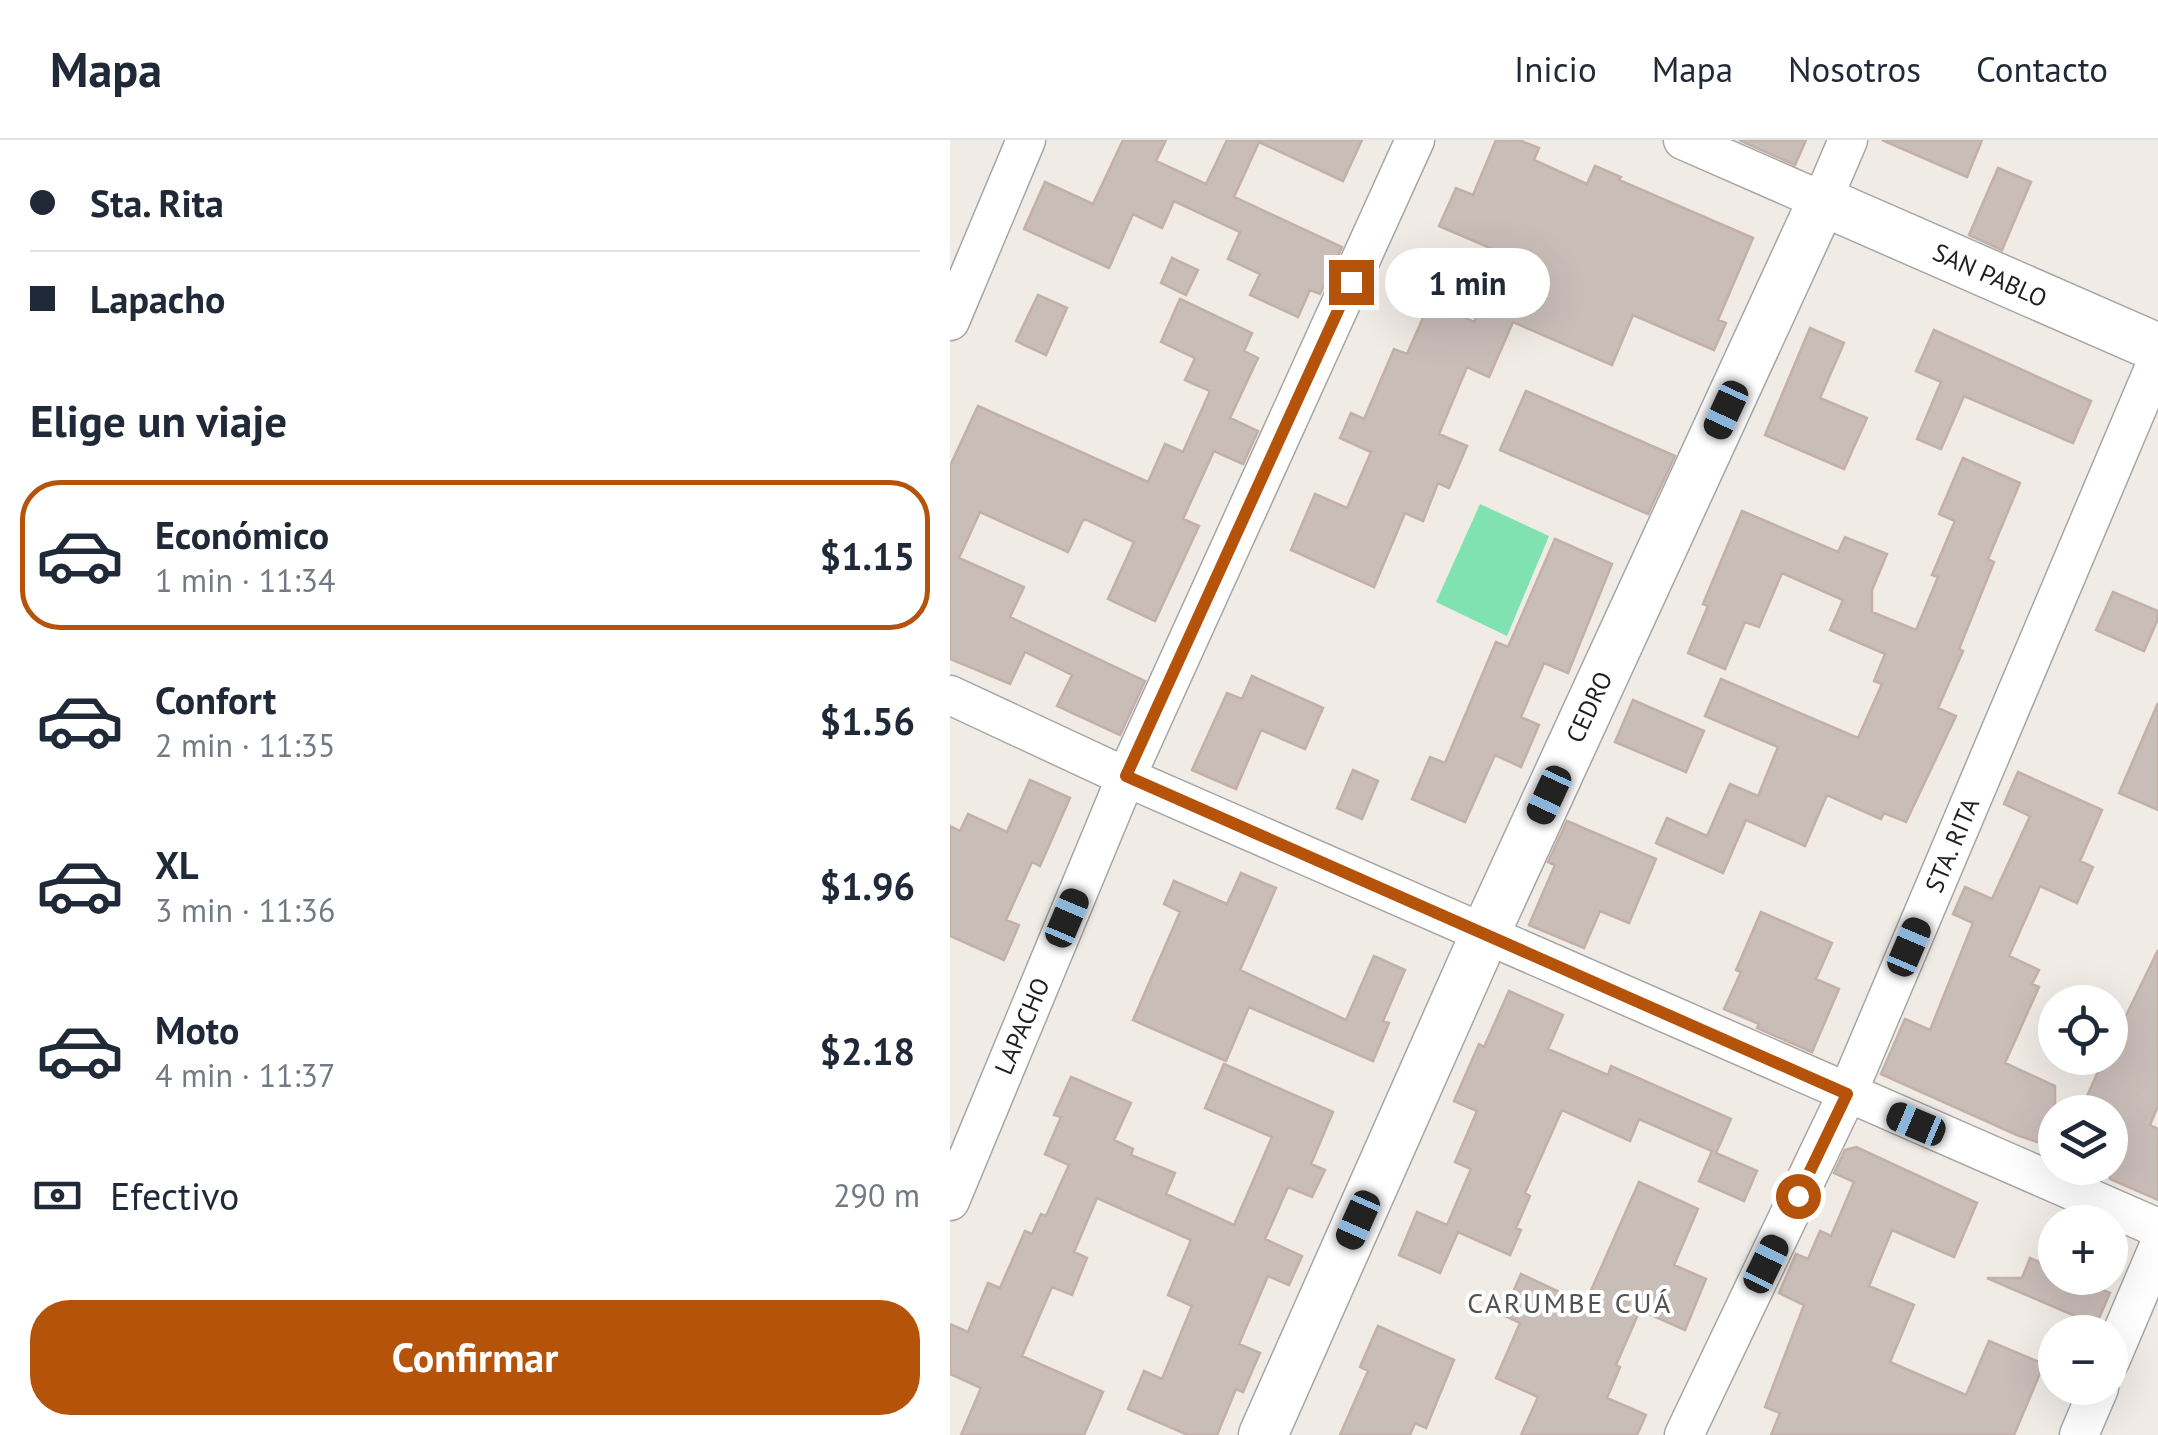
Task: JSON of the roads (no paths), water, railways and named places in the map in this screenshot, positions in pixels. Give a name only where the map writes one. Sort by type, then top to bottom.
[{"type":"street","points":[[950,321],[1026,140]]},
{"type":"street","name":"LAPACHO","points":[[950,1201],[1126,776],[1415,140]]},
{"type":"street","points":[[1683,140],[1822,201],[1848,140]]},
{"type":"street","name":"SAN PABLO","points":[[1822,201],[2158,348]]},
{"type":"street","name":"CEDRO","points":[[1262,1435],[1485,934],[1822,201]]},
{"type":"street","name":"STA. RITA","points":[[1684,1435],[1847,1094],[2158,360]]},
{"type":"street","points":[[950,695],[1126,776],[2158,1228]]},
{"type":"street","points":[[2128,1319],[2158,1248]]},
{"type":"street","points":[[2078,1435],[2091,1405]]},
{"type":"district","name":"CARUMBE CUÁ","points":[[1570,1302]]}]
